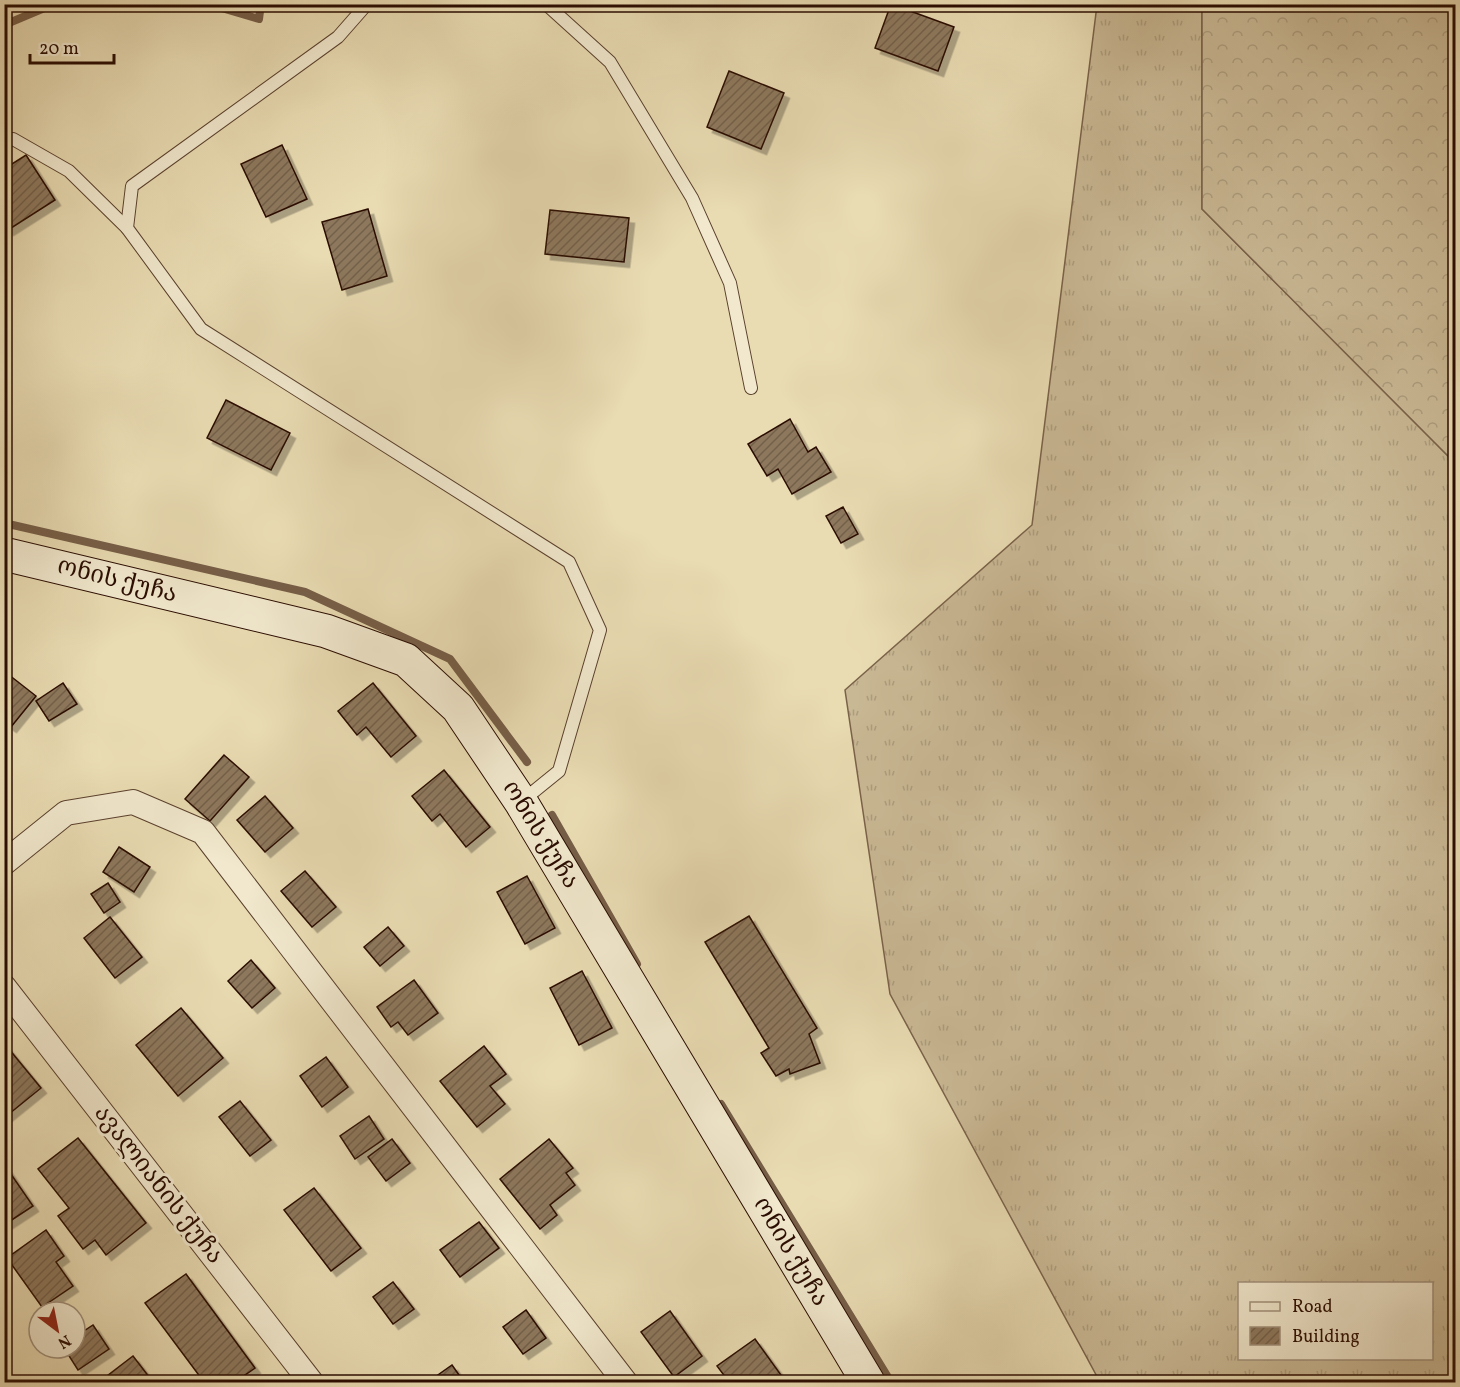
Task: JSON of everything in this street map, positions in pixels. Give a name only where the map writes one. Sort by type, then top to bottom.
[{"type":"main road","name":"ონის ქუჩა","points":[[4,554],[326,631],[406,660],[458,708],[521,802],[868,1383]]},
{"type":"street","points":[[4,863],[66,813],[133,802],[203,832],[626,1383]]},
{"type":"street","name":"ავალიანის ქუჩა","points":[[4,987],[311,1383]]},
{"type":"lane","points":[[127,228],[132,186],[339,37],[367,4]]},
{"type":"lane","points":[[546,4],[610,62],[692,198],[730,284],[751,388]]},
{"type":"lane","points":[[4,142],[13,139],[69,171],[127,228],[201,329],[569,562],[600,630],[559,771],[521,802]]},
{"type":"green space","points":[[1097,5],[1202,5],[1202,209],[1455,463],[1455,1382],[1100,1382],[890,994],[845,690],[1032,525]]},
{"type":"green space","points":[[1202,5],[1455,5],[1455,463],[1202,209]]},
{"type":"building","points":[[891,4],[954,27],[938,71],[875,48]]},
{"type":"building","points":[[729,71],[784,93],[761,149],[707,127]]},
{"type":"building","points":[[282,145],[307,199],[266,217],[241,164]]},
{"type":"building","points":[[26,155],[55,200],[8,230],[4,225],[4,169]]},
{"type":"building","points":[[368,209],[387,276],[342,290],[322,222]]},
{"type":"building","points":[[550,210],[629,218],[624,262],[545,254]]},
{"type":"building","points":[[226,400],[290,433],[271,470],[207,438]]},
{"type":"building","points":[[790,419],[808,452],[816,447],[831,472],[792,494],[778,469],[767,476],[748,444]]},
{"type":"building","points":[[843,507],[858,534],[841,543],[826,516]]},
{"type":"building","points":[[4,671],[36,696],[11,727],[4,722]]},
{"type":"building","points":[[63,683],[77,704],[49,721],[36,701]]},
{"type":"building","points":[[373,683],[416,736],[391,757],[366,727],[357,735],[338,711]]},
{"type":"building","points":[[224,755],[249,777],[210,821],[185,799]]},
{"type":"building","points":[[444,770],[490,827],[466,847],[440,814],[432,821],[412,796]]},
{"type":"building","points":[[265,796],[293,828],[265,852],[237,820]]},
{"type":"building","points":[[119,847],[150,867],[134,892],[103,872]]},
{"type":"building","points":[[305,871],[336,907],[312,927],[281,891]]},
{"type":"building","points":[[527,876],[555,928],[525,944],[497,892]]},
{"type":"building","points":[[108,883],[120,902],[104,913],[91,894]]},
{"type":"building","points":[[749,916],[817,1028],[809,1034],[820,1063],[790,1074],[789,1069],[776,1076],[761,1053],[769,1048],[705,942]]},
{"type":"building","points":[[110,917],[142,957],[115,978],[84,938]]},
{"type":"building","points":[[388,927],[404,946],[380,966],[364,947]]},
{"type":"building","points":[[251,960],[275,988],[252,1008],[228,981]]},
{"type":"building","points":[[582,971],[612,1028],[579,1045],[550,988]]},
{"type":"building","points":[[414,980],[438,1013],[408,1035],[398,1022],[391,1027],[377,1007]]},
{"type":"building","points":[[181,1008],[223,1058],[178,1096],[136,1045]]},
{"type":"building","points":[[4,1043],[41,1088],[4,1118]]},
{"type":"building","points":[[484,1046],[506,1074],[490,1086],[505,1104],[477,1127],[440,1081]]},
{"type":"building","points":[[326,1057],[348,1087],[322,1107],[300,1076]]},
{"type":"building","points":[[240,1101],[271,1140],[250,1156],[219,1117]]},
{"type":"building","points":[[369,1116],[384,1139],[355,1159],[340,1136]]},
{"type":"building","points":[[78,1138],[146,1223],[106,1255],[95,1240],[83,1249],[58,1216],[69,1208],[38,1169]]},
{"type":"building","points":[[392,1139],[410,1163],[386,1181],[368,1157]]},
{"type":"building","points":[[549,1139],[573,1168],[566,1173],[575,1185],[550,1205],[557,1215],[540,1229],[500,1179]]},
{"type":"building","points":[[4,1164],[33,1206],[4,1225]]},
{"type":"building","points":[[314,1188],[361,1248],[331,1271],[284,1210]]},
{"type":"building","points":[[479,1222],[499,1248],[460,1277],[440,1250]]},
{"type":"building","points":[[46,1230],[64,1256],[56,1262],[73,1286],[52,1300],[37,1300],[7,1258]]},
{"type":"building","points":[[186,1274],[255,1368],[235,1382],[204,1382],[145,1303]]},
{"type":"building","points":[[393,1282],[414,1309],[393,1324],[373,1297]]},
{"type":"building","points":[[526,1310],[546,1338],[523,1354],[503,1327]]},
{"type":"building","points":[[670,1311],[702,1356],[674,1377],[641,1332]]},
{"type":"building","points":[[93,1325],[109,1349],[78,1370],[72,1360],[87,1360],[87,1329]]},
{"type":"building","points":[[755,1339],[786,1382],[729,1382],[717,1366]]},
{"type":"building","points":[[133,1356],[153,1382],[107,1382],[103,1379]]},
{"type":"building","points":[[452,1365],[464,1382],[428,1382]]},
{"type":"waterway","points":[[4,25],[54,4]]},
{"type":"waterway","points":[[208,4],[259,19],[261,4]]},
{"type":"waterway","points":[[4,523],[305,592],[450,659],[527,762]]},
{"type":"waterway","points":[[552,815],[637,964]]},
{"type":"waterway","points":[[721,1104],[891,1382]]}]
